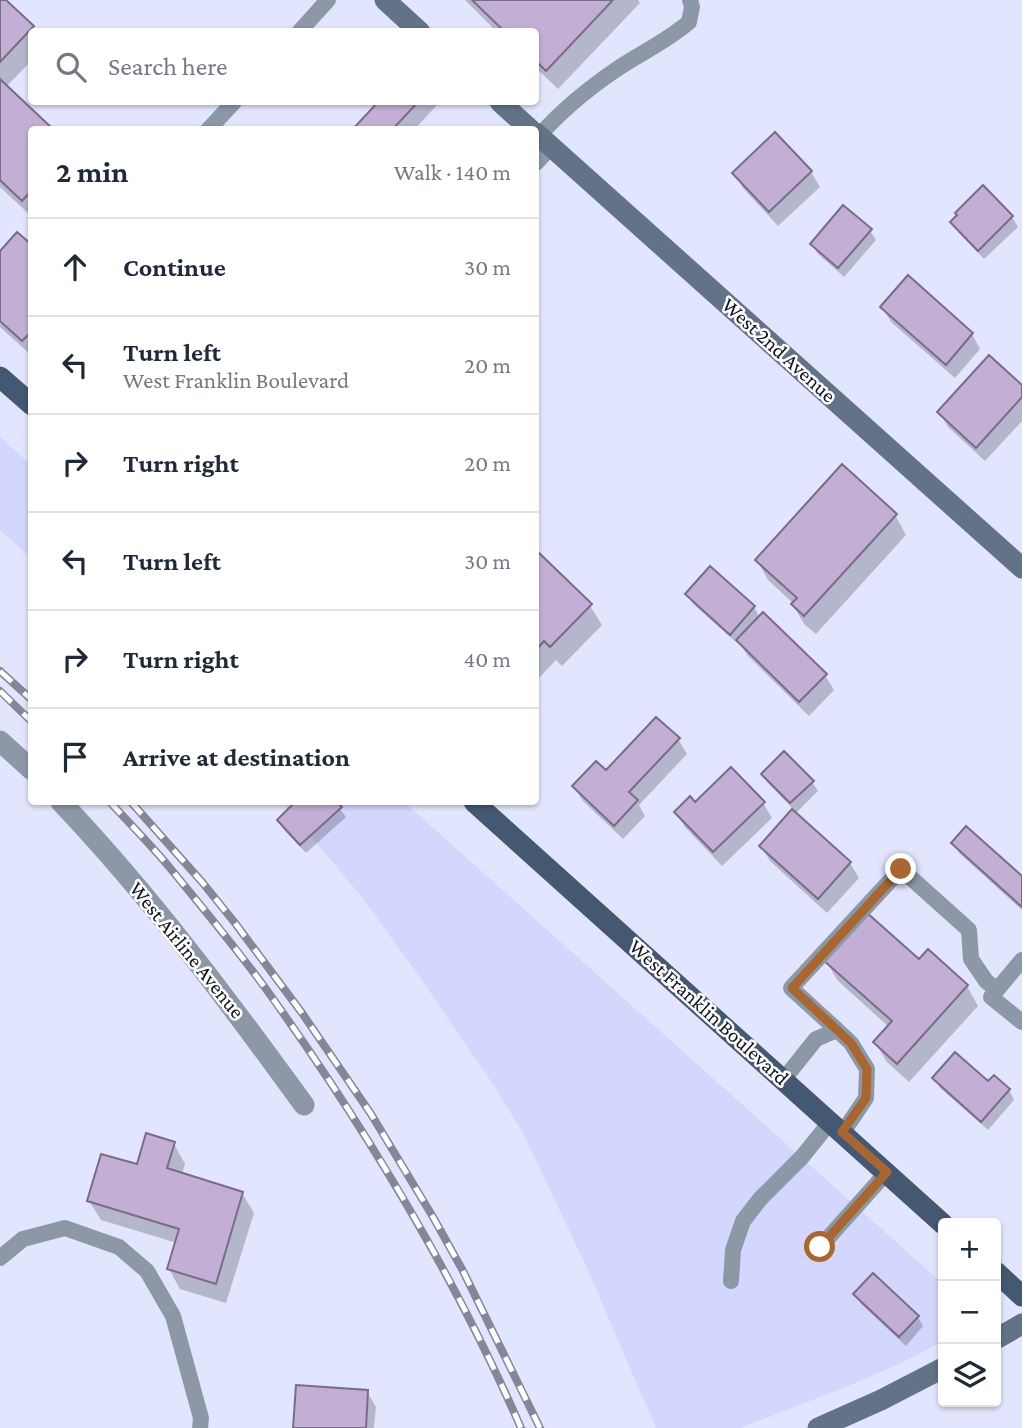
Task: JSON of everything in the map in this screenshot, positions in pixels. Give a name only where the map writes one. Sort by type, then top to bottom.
[{"type":"main road","points":[[0,377],[28,402]]},
{"type":"main road","name":"West Franklin Boulevard","points":[[477,805],[938,1219]]},
{"type":"main road","points":[[1001,1277],[1022,1296]]},
{"type":"street","points":[[385,0],[416,28]]},
{"type":"street","name":"West 2nd Avenue","points":[[503,105],[528,126]]},
{"type":"street","name":"West 2nd Avenue","points":[[539,136],[1022,568]]},
{"type":"street","points":[[0,741],[28,766]]},
{"type":"street","name":"West Airline Avenue","points":[[64,805],[164,918],[304,1105]]},
{"type":"street","points":[[1001,1336],[1022,1324]]},
{"type":"street","points":[[818,1428],[881,1400],[938,1370]]},
{"type":"lane","points":[[303,28],[328,0]]},
{"type":"lane","points":[[539,136],[557,116],[616,70],[671,37],[689,22],[692,7],[690,0]]},
{"type":"lane","points":[[212,126],[231,105]]},
{"type":"lane","points":[[731,1281],[733,1250],[743,1221],[760,1199],[802,1157],[866,1098],[867,1069],[851,1043],[792,988],[901,869],[969,930],[971,959],[986,982],[997,990]]},
{"type":"lane","points":[[1022,960],[990,997],[1022,1022]]},
{"type":"lane","points":[[784,1079],[816,1040],[838,1030]]},
{"type":"lane","points":[[820,1247],[887,1172]]},
{"type":"lane","points":[[0,1258],[23,1239],[65,1228],[119,1247],[147,1272],[173,1316],[201,1418],[200,1428]]},
{"type":"shaded area","points":[[0,437],[28,462],[28,555],[0,530]]},
{"type":"shaded area","points":[[285,805],[407,805],[938,1280],[938,1344],[848,1386],[740,1428],[656,1428],[587,1268],[525,1137],[497,1090],[361,896]]},
{"type":"building","points":[[0,0],[6,0],[34,26],[28,28],[28,32],[0,62]]},
{"type":"building","points":[[472,0],[613,0],[546,71],[539,64],[539,28],[501,28]]},
{"type":"building","points":[[0,79],[50,126],[28,126],[28,194],[22,201],[0,180]]},
{"type":"building","points":[[375,105],[415,105],[396,126],[356,126]]},
{"type":"building","points":[[775,132],[812,171],[769,212],[732,173]]},
{"type":"building","points":[[983,185],[1013,216],[978,251],[950,222],[957,215],[955,213]]},
{"type":"building","points":[[843,205],[872,229],[838,268],[810,244]]},
{"type":"building","points":[[17,232],[28,242],[28,335],[22,341],[0,321],[0,251]]},
{"type":"building","points":[[908,275],[973,333],[946,365],[880,307]]},
{"type":"building","points":[[989,355],[1022,385],[1022,397],[976,448],[937,412]]},
{"type":"building","points":[[842,464],[897,514],[804,616],[791,604],[797,598],[755,560]]},
{"type":"building","points":[[539,553],[592,604],[550,647],[544,641],[539,647]]},
{"type":"building","points":[[710,566],[755,606],[730,635],[685,594]]},
{"type":"building","points":[[763,612],[827,674],[799,702],[736,640]]},
{"type":"building","points":[[656,717],[680,738],[629,792],[638,800],[614,826],[572,786],[596,761],[606,770]]},
{"type":"building","points":[[784,751],[814,781],[790,803],[761,774]]},
{"type":"building","points":[[731,767],[765,802],[713,852],[674,812],[690,796],[695,802]]},
{"type":"building","points":[[292,805],[342,807],[300,845],[277,820]]},
{"type":"building","points":[[792,809],[851,862],[818,899],[759,846]]},
{"type":"building","points":[[966,826],[1022,876],[1022,907],[951,843]]},
{"type":"building","points":[[866,912],[919,959],[928,949],[968,985],[897,1064],[873,1042],[892,1021],[823,960]]},
{"type":"building","points":[[955,1052],[988,1081],[994,1075],[1010,1089],[981,1122],[932,1078]]},
{"type":"building","points":[[146,1133],[175,1142],[167,1168],[243,1192],[216,1284],[167,1269],[179,1229],[87,1201],[101,1154],[137,1164]]},
{"type":"building","points":[[873,1273],[919,1316],[899,1337],[853,1294]]},
{"type":"building","points":[[296,1385],[368,1390],[366,1428],[293,1428]]},
{"type":"railway","points":[[0,671],[28,696]]},
{"type":"railway","points":[[0,691],[28,718]]},
{"type":"railway","points":[[113,805],[163,859],[231,943],[338,1094],[437,1257],[495,1370],[521,1428]]},
{"type":"railway","points":[[134,805],[235,923],[302,1013],[371,1114],[463,1271],[540,1428]]},
{"type":"route","points":[[820,1247],[887,1172],[842,1132],[866,1098],[867,1069],[851,1043],[792,988],[901,869]]}]
